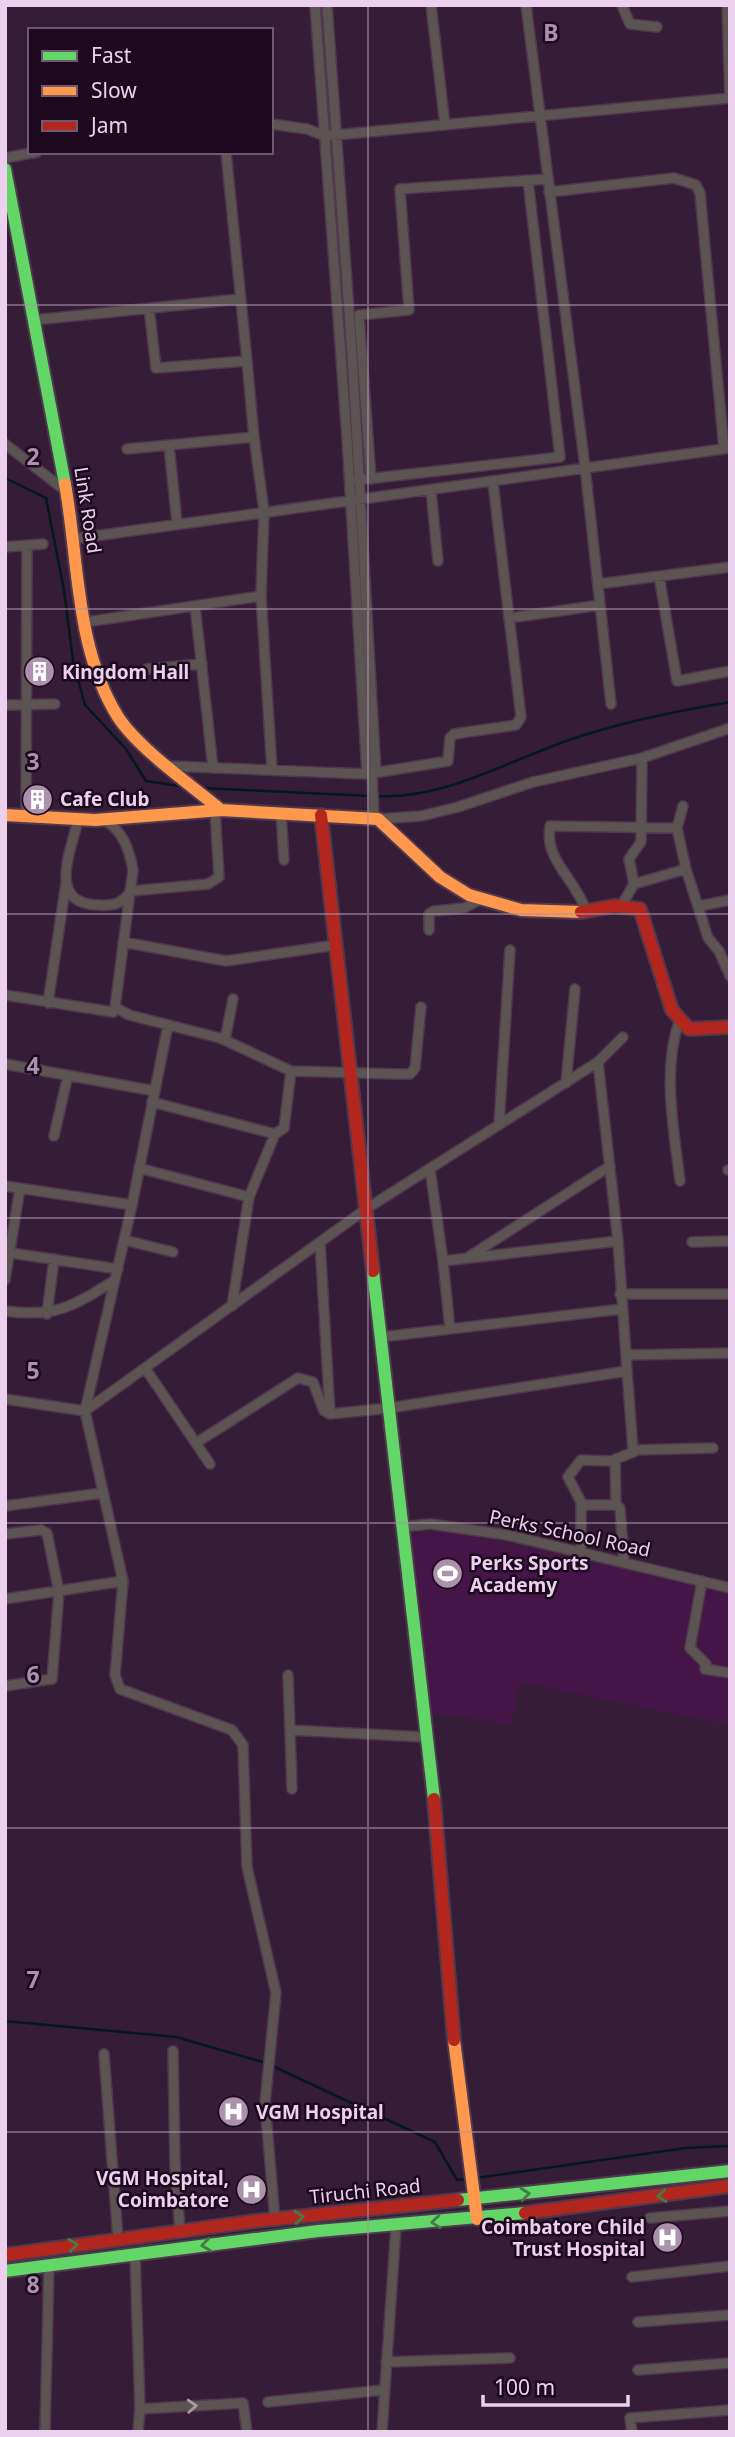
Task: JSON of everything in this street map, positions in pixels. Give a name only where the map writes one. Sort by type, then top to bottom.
[{"type":"main road","name":"Link Road","points":[[5,169],[10,221],[34,320],[66,491],[91,661],[119,718],[172,771],[215,807]]},
{"type":"main road","points":[[5,815],[103,820],[215,807],[376,818],[443,879],[481,899],[526,912],[586,911],[622,903],[640,909],[672,1010],[679,1022],[689,1030],[730,1027]]},
{"type":"main road","points":[[321,815],[424,1737],[436,1818],[455,2055],[477,2219]]},
{"type":"main road","name":"Tiruchi Road","points":[[5,2255],[275,2220],[730,2171]]},
{"type":"main road","points":[[5,2271],[318,2231],[477,2219],[730,2186]]},
{"type":"street","points":[[316,5],[352,353],[358,480],[355,500]]},
{"type":"street","points":[[327,5],[330,136],[376,818],[421,816],[533,782],[642,758],[730,728]]},
{"type":"street","points":[[431,5],[445,125]]},
{"type":"street","points":[[526,5],[585,467],[611,704]]},
{"type":"street","points":[[622,5],[629,24],[657,27]]},
{"type":"street","points":[[273,124],[307,129],[330,136],[730,98],[727,5]]},
{"type":"street","points":[[5,158],[28,154]]},
{"type":"street","points":[[226,154],[254,437],[264,511],[261,596],[272,771]]},
{"type":"street","points":[[73,539],[727,449],[700,193],[696,185],[674,178],[549,192]]},
{"type":"street","points":[[371,479],[359,315],[409,310],[400,189],[547,179]]},
{"type":"street","points":[[358,480],[560,457],[528,180]]},
{"type":"street","points":[[34,320],[240,299]]},
{"type":"street","points":[[149,308],[156,368],[247,361]]},
{"type":"street","points":[[127,449],[254,437]]},
{"type":"street","points":[[5,444],[66,491]]},
{"type":"street","points":[[169,446],[177,523]]},
{"type":"street","points":[[172,771],[213,768],[372,774],[448,761],[450,738],[454,734],[513,726],[521,718],[493,483]]},
{"type":"street","points":[[431,491],[438,561]]},
{"type":"street","points":[[5,547],[43,544]]},
{"type":"street","points":[[26,817],[27,546]]},
{"type":"street","points":[[598,584],[730,567]]},
{"type":"street","points":[[659,576],[677,681],[730,671]]},
{"type":"street","points":[[86,622],[261,596]]},
{"type":"street","points":[[195,606],[213,768]]},
{"type":"street","points":[[516,617],[600,606]]},
{"type":"street","points":[[147,669],[202,664]]},
{"type":"street","points":[[5,705],[55,704]]},
{"type":"street","points":[[634,884],[629,859],[641,842],[642,758]]},
{"type":"street","points":[[683,806],[677,828],[686,869],[708,938],[719,951],[730,976]]},
{"type":"street","points":[[66,883],[72,895],[81,903],[96,905],[123,902],[131,891],[208,884],[219,877],[215,807]]},
{"type":"street","points":[[281,813],[284,860]]},
{"type":"street","points":[[48,1003],[66,883],[65,867],[79,820]]},
{"type":"street","points":[[5,995],[113,1012],[116,1007],[133,870],[130,851],[121,834],[103,820]]},
{"type":"street","points":[[586,911],[579,891],[552,858],[550,826],[677,828]]},
{"type":"street","points":[[622,903],[634,884],[686,869]]},
{"type":"street","points":[[429,930],[429,914],[434,911],[464,908],[481,899]]},
{"type":"street","points":[[699,906],[730,900]]},
{"type":"street","points":[[123,942],[226,961],[336,945]]},
{"type":"street","points":[[499,1125],[510,950]]},
{"type":"street","points":[[566,1083],[575,989]]},
{"type":"street","points":[[225,1040],[233,999]]},
{"type":"street","points":[[116,1007],[129,1015],[225,1040],[291,1071],[351,1073],[410,1073],[416,1061],[421,1007]]},
{"type":"street","points":[[679,1022],[672,1042],[673,1128],[680,1181]]},
{"type":"street","points":[[168,1025],[132,1205],[85,1411],[123,1581],[115,1675],[120,1689],[232,1730],[243,1745],[247,1867],[275,1993],[265,2103],[275,2220]]},
{"type":"street","points":[[5,1399],[85,1411],[366,1209],[598,1062],[623,1037]]},
{"type":"street","points":[[598,1062],[618,1241],[633,1450],[636,1451]]},
{"type":"street","points":[[5,1064],[155,1091]]},
{"type":"street","points":[[232,1306],[249,1197],[275,1134],[284,1128],[291,1071]]},
{"type":"street","points":[[54,1136],[68,1075]]},
{"type":"street","points":[[152,1102],[275,1134]]},
{"type":"street","points":[[467,1258],[610,1166]]},
{"type":"street","points":[[139,1168],[249,1197]]},
{"type":"street","points":[[430,1169],[450,1329]]},
{"type":"street","points":[[5,1186],[132,1205]]},
{"type":"street","points":[[5,1280],[20,1188]]},
{"type":"street","points":[[124,1240],[173,1252]]},
{"type":"street","points":[[443,1261],[618,1241]]},
{"type":"street","points":[[692,1242],[730,1241]]},
{"type":"street","points":[[320,1242],[330,1414]]},
{"type":"street","points":[[11,1252],[118,1269]]},
{"type":"street","points":[[47,1314],[54,1259]]},
{"type":"street","points":[[5,1311],[47,1314],[81,1302],[115,1280]]},
{"type":"street","points":[[620,1294],[730,1294]]},
{"type":"street","points":[[381,1337],[622,1309]]},
{"type":"street","points":[[626,1355],[730,1353]]},
{"type":"street","points":[[145,1368],[210,1464]]},
{"type":"street","points":[[196,1443],[298,1378],[313,1382],[324,1411],[330,1414],[388,1408],[627,1371]]},
{"type":"street","points":[[581,1554],[581,1505],[568,1477],[582,1460],[615,1460],[636,1451],[713,1448]]},
{"type":"street","points":[[615,1460],[616,1505],[620,1508],[624,1562]]},
{"type":"street","points":[[5,1506],[103,1493]]},
{"type":"street","points":[[581,1505],[616,1505]]},
{"type":"street","name":"Perks School Road","points":[[402,1527],[430,1524],[507,1535],[730,1588]]},
{"type":"street","points":[[5,1534],[41,1530],[47,1533],[59,1592],[52,1679],[5,1686]]},
{"type":"street","points":[[5,1599],[123,1581]]},
{"type":"street","points":[[702,1581],[690,1648],[706,1664],[705,1669],[730,1673]]},
{"type":"street","points":[[288,1675],[292,1789]]},
{"type":"street","points":[[290,1730],[424,1737]]},
{"type":"street","points":[[173,2051],[175,2164],[180,2232]]},
{"type":"street","points":[[104,2054],[118,2239]]},
{"type":"street","points":[[650,2218],[730,2211]]},
{"type":"street","points":[[382,2432],[396,2226]]},
{"type":"street","points":[[135,2254],[140,2409],[138,2432]]},
{"type":"street","points":[[45,2432],[49,2266]]},
{"type":"street","points":[[632,2277],[730,2266]]},
{"type":"street","points":[[638,2322],[730,2315]]},
{"type":"street","points":[[386,2362],[510,2358]]},
{"type":"street","points":[[638,2370],[730,2363]]},
{"type":"street","points":[[268,2402],[383,2390]]},
{"type":"street","points":[[140,2409],[243,2403],[247,2432]]},
{"type":"street","points":[[632,2432],[630,2418],[730,2410]]},
{"type":"shaded area","points":[[438,1529],[623,1567],[730,1594],[730,1725],[520,1682],[511,1725],[429,1712],[411,1535]]},
{"type":"shaded area","name":"Coimbatore Child Trust Hospital","points":[[682,2225],[684,2249],[653,2250],[652,2228]]},
{"type":"waterway","points":[[5,478],[46,498],[64,590],[73,661],[85,705],[126,749],[146,781],[185,787]]},
{"type":"waterway","points":[[377,796],[402,796],[451,786],[608,728],[730,702]]},
{"type":"waterway","points":[[202,788],[370,796]]},
{"type":"waterway","points":[[5,2021],[176,2037],[266,2063],[435,2142],[457,2180],[466,2179]]},
{"type":"waterway","points":[[476,2178],[686,2148],[730,2146]]},
{"type":"traffic: fast","points":[[5,169],[65,484]]},
{"type":"traffic: fast","points":[[373,1271],[434,1799]]},
{"type":"traffic: fast","points":[[458,2200],[730,2171]]},
{"type":"traffic: fast","points":[[5,2271],[318,2231],[525,2213]]},
{"type":"traffic: slow","points":[[65,484],[86,633],[104,690],[118,717],[139,742],[221,810]]},
{"type":"traffic: slow","points":[[5,815],[95,820],[221,810],[378,819],[440,877],[469,895],[521,910],[581,912]]},
{"type":"traffic: slow","points":[[454,2040],[477,2219]]},
{"type":"traffic: jam","points":[[321,815],[373,1271]]},
{"type":"traffic: jam","points":[[581,912],[614,906],[640,909],[672,1010],[689,1029],[730,1027]]},
{"type":"traffic: jam","points":[[434,1799],[454,2040]]},
{"type":"traffic: jam","points":[[525,2213],[730,2186]]},
{"type":"traffic: jam","points":[[5,2255],[256,2221],[458,2200]]},
{"type":"place","name":"Kingdom Hall","points":[[39,672]]},
{"type":"place","name":"Cafe Club","points":[[37,799]]},
{"type":"place","name":"Perks Sports Academy","points":[[447,1574]]},
{"type":"place","name":"VGM Hospital","points":[[233,2112]]},
{"type":"place","name":"VGM Hospital, Coimbatore","points":[[252,2189]]},
{"type":"place","name":"Coimbatore Child Trust Hospital","points":[[668,2238]]}]
